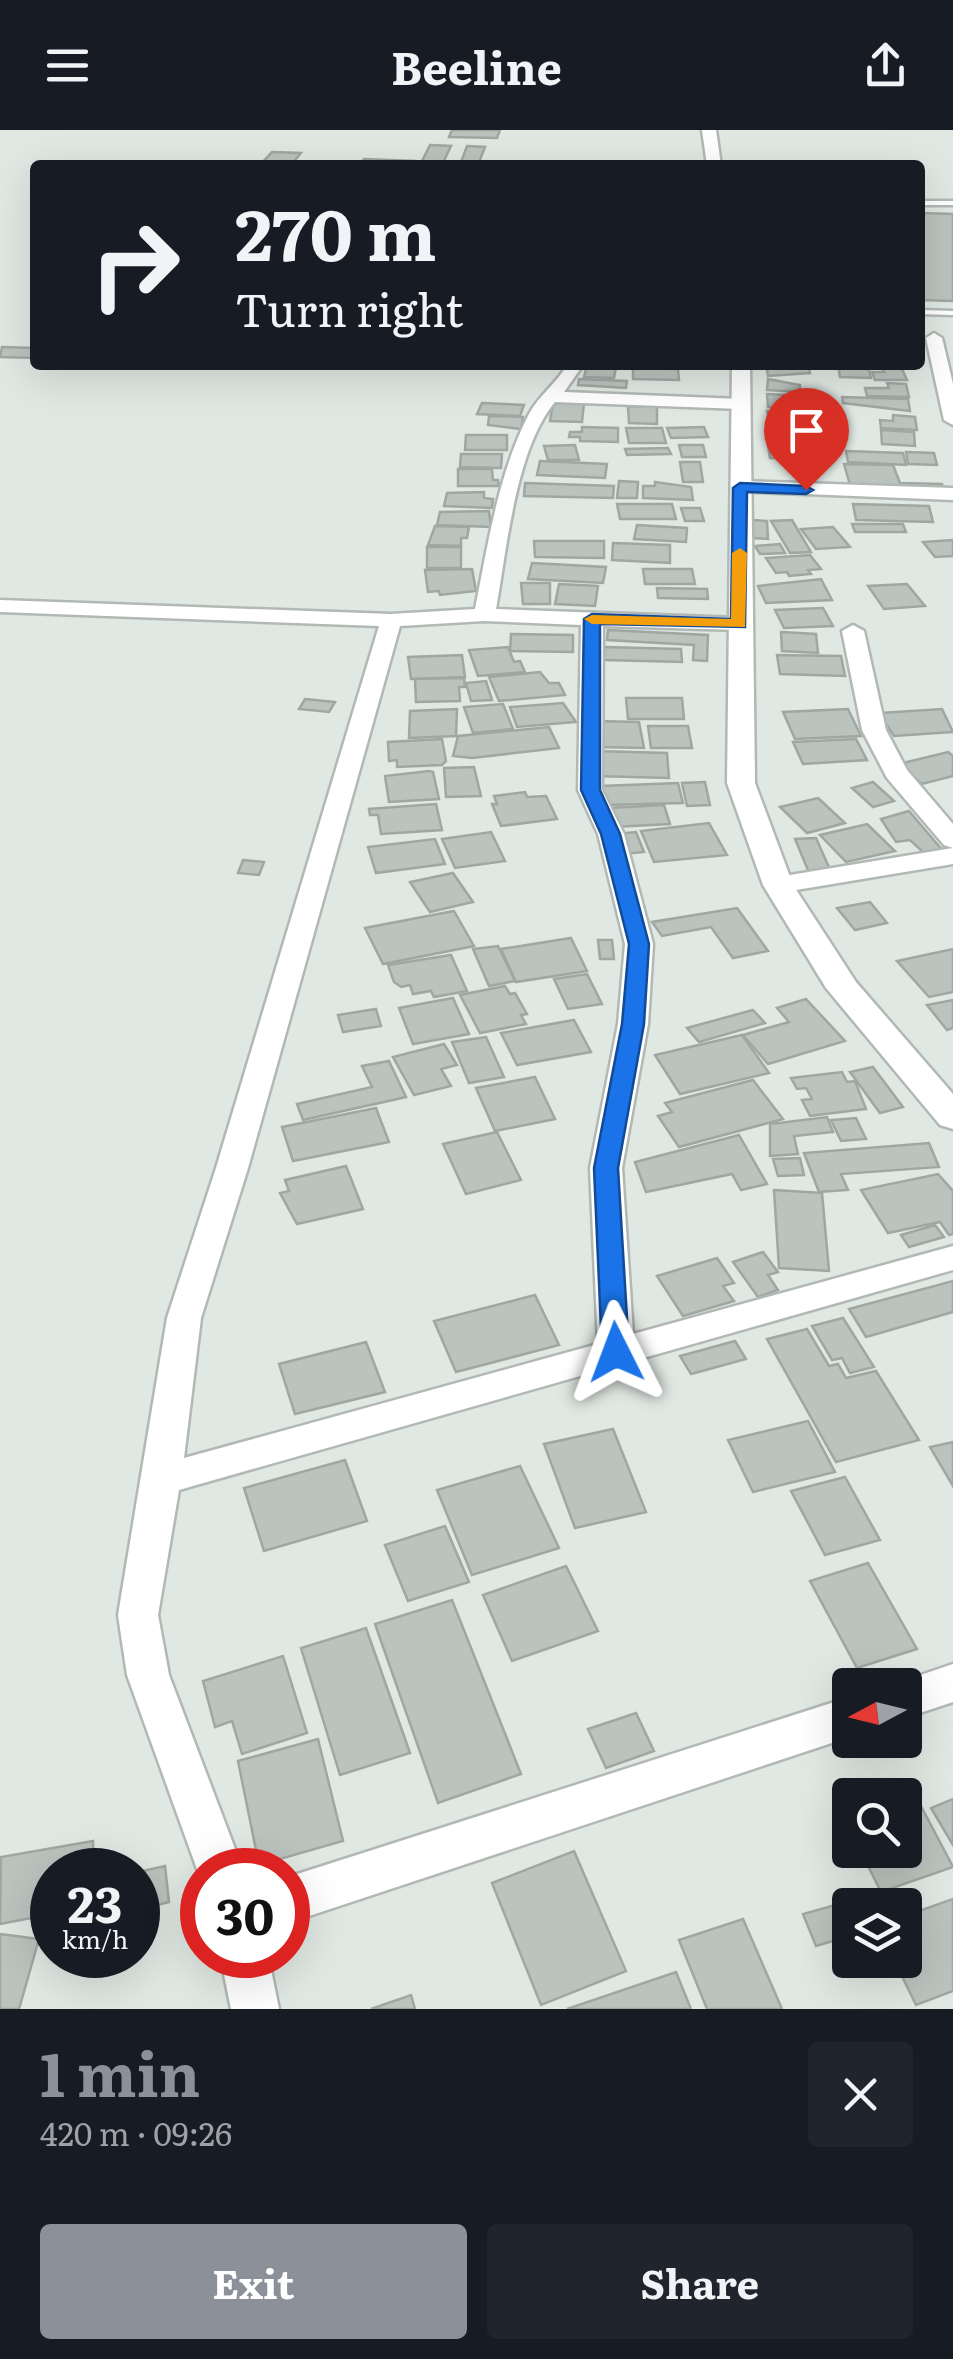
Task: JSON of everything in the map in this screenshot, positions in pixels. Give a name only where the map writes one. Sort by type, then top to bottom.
[{"type":"street","points":[[708,130],[713,160]]},
{"type":"street","points":[[952,412],[927,338],[953,338]]},
{"type":"street","points":[[484,616],[513,470],[540,408],[572,370]]},
{"type":"street","points":[[741,370],[742,783],[778,885],[843,988],[953,1117]]},
{"type":"street","points":[[553,397],[740,404]]},
{"type":"street","points":[[740,488],[953,494]]},
{"type":"street","points":[[0,606],[391,620],[484,616],[739,624]]},
{"type":"street","points":[[592,619],[590,790],[610,834],[639,944],[633,1024],[606,1168],[616,1352]]},
{"type":"street","points":[[212,1848],[148,1674],[138,1614],[146,1549],[162,1479],[184,1318],[232,1168],[391,620]]},
{"type":"street","points":[[853,631],[874,730],[896,773],[953,840]]},
{"type":"street","points":[[778,885],[953,856]]},
{"type":"street","points":[[162,1479],[953,1258]]},
{"type":"street","points":[[922,1693],[953,1683]]},
{"type":"street","points":[[310,1893],[832,1722]]},
{"type":"street","points":[[249,1978],[255,2009]]},
{"type":"lane","points":[[925,203],[953,204]]},
{"type":"lane","points":[[925,312],[953,313]]},
{"type":"building","points":[[452,130],[500,130],[497,138],[449,137]]},
{"type":"building","points":[[430,145],[451,146],[444,160],[422,160]]},
{"type":"building","points":[[467,146],[485,147],[480,160],[462,160]]},
{"type":"building","points":[[272,152],[301,153],[295,160],[265,160]]},
{"type":"building","points":[[925,213],[953,214],[953,301],[925,300]]},
{"type":"building","points":[[2,347],[30,348],[30,358],[0,357]]},
{"type":"building","points":[[586,370],[615,370],[614,378],[584,377]]},
{"type":"building","points":[[633,370],[678,370],[679,380],[633,379]]},
{"type":"building","points":[[767,370],[810,373],[768,376]]},
{"type":"building","points":[[839,370],[869,370],[871,378],[840,377]]},
{"type":"building","points":[[902,370],[907,380],[875,380],[872,372]]},
{"type":"building","points":[[579,379],[627,381],[626,388],[578,385]]},
{"type":"building","points":[[768,379],[800,385],[800,392],[767,390]]},
{"type":"building","points":[[887,383],[906,384],[909,397],[867,396],[865,388],[889,388]]},
{"type":"building","points":[[767,394],[788,395],[788,399],[799,400],[799,408],[768,407]]},
{"type":"building","points":[[842,397],[908,399],[910,411],[843,403]]},
{"type":"building","points":[[553,402],[584,403],[582,422],[550,421]]},
{"type":"building","points":[[482,403],[524,405],[520,416],[477,414]]},
{"type":"building","points":[[628,406],[657,407],[657,424],[629,423]]},
{"type":"building","points":[[767,411],[809,411],[811,418],[800,418],[802,424],[770,423]]},
{"type":"building","points":[[893,415],[915,417],[917,430],[881,428],[880,420],[893,421]]},
{"type":"building","points":[[489,416],[523,417],[521,429],[488,425]]},
{"type":"building","points":[[582,427],[618,428],[618,442],[569,437],[570,432],[582,432]]},
{"type":"building","points":[[704,427],[708,437],[671,438],[667,428]]},
{"type":"building","points":[[626,428],[662,428],[666,443],[629,443]]},
{"type":"building","points":[[768,428],[811,429],[813,442],[770,440]]},
{"type":"building","points":[[881,430],[914,432],[915,446],[882,444]]},
{"type":"building","points":[[466,435],[507,435],[507,450],[465,450]]},
{"type":"building","points":[[575,445],[579,460],[548,460],[544,446]]},
{"type":"building","points":[[679,445],[703,445],[706,457],[682,457]]},
{"type":"building","points":[[768,445],[802,446],[804,459],[770,458]]},
{"type":"building","points":[[668,448],[671,454],[627,455],[625,449]]},
{"type":"building","points":[[846,451],[903,453],[906,465],[848,462]]},
{"type":"building","points":[[906,452],[934,453],[937,465],[908,464]]},
{"type":"building","points":[[461,454],[502,454],[501,468],[460,467]]},
{"type":"building","points":[[540,461],[607,464],[605,478],[537,475]]},
{"type":"building","points":[[680,462],[700,462],[703,482],[683,482]]},
{"type":"building","points":[[844,464],[893,465],[900,483],[942,484],[944,489],[851,488]]},
{"type":"building","points":[[458,469],[492,469],[493,480],[498,480],[499,486],[458,486]]},
{"type":"building","points":[[619,481],[638,482],[637,498],[617,498]]},
{"type":"building","points":[[655,482],[691,487],[693,500],[643,498],[643,486],[655,486]]},
{"type":"building","points":[[525,483],[614,486],[613,498],[524,496]]},
{"type":"building","points":[[484,492],[484,498],[493,499],[492,508],[444,506],[447,493]]},
{"type":"building","points":[[617,504],[672,504],[676,519],[620,519]]},
{"type":"building","points":[[853,504],[929,506],[933,522],[856,520]]},
{"type":"building","points":[[681,508],[700,508],[704,521],[685,521]]},
{"type":"building","points":[[489,511],[491,527],[437,525],[440,512]]},
{"type":"building","points":[[753,520],[767,521],[768,539],[753,538]]},
{"type":"building","points":[[792,520],[811,552],[790,553],[771,521]]},
{"type":"building","points":[[852,524],[903,524],[906,532],[855,532]]},
{"type":"building","points":[[637,525],[687,528],[686,542],[634,539]]},
{"type":"building","points":[[435,526],[469,527],[467,538],[461,538],[461,546],[428,545]]},
{"type":"building","points":[[833,527],[850,547],[816,549],[801,529]]},
{"type":"building","points":[[953,540],[953,556],[935,557],[923,542]]},
{"type":"building","points":[[534,541],[604,541],[604,558],[535,557]]},
{"type":"building","points":[[613,543],[670,545],[670,563],[612,560]]},
{"type":"building","points":[[780,544],[785,553],[760,554],[755,546]]},
{"type":"building","points":[[427,547],[461,547],[461,568],[427,568]]},
{"type":"building","points":[[810,555],[821,569],[789,576],[787,572],[776,573],[766,558]]},
{"type":"building","points":[[532,563],[606,567],[603,583],[528,579]]},
{"type":"building","points":[[472,569],[476,591],[440,595],[439,591],[428,592],[425,570]]},
{"type":"building","points":[[643,569],[692,569],[695,584],[645,584]]},
{"type":"building","points":[[821,579],[832,600],[766,603],[758,586]]},
{"type":"building","points":[[521,583],[550,583],[550,604],[523,604]]},
{"type":"building","points":[[559,584],[598,586],[595,606],[555,604]]},
{"type":"building","points":[[907,584],[925,606],[884,609],[868,586]]},
{"type":"building","points":[[657,588],[707,589],[708,599],[658,598]]},
{"type":"building","points":[[823,608],[833,626],[784,628],[775,610]]},
{"type":"building","points":[[608,630],[708,635],[707,661],[693,660],[694,645],[607,640]]},
{"type":"building","points":[[781,632],[816,634],[818,653],[782,651]]},
{"type":"building","points":[[511,634],[573,635],[573,652],[510,651]]},
{"type":"building","points":[[508,647],[514,662],[520,661],[525,672],[478,676],[469,650]]},
{"type":"building","points":[[604,647],[681,649],[682,662],[604,660]]},
{"type":"building","points":[[462,655],[465,677],[411,679],[408,657]]},
{"type":"building","points":[[777,655],[841,656],[845,676],[780,674]]},
{"type":"building","points":[[540,672],[549,683],[559,683],[565,695],[499,701],[489,677]]},
{"type":"building","points":[[464,678],[465,687],[459,687],[460,701],[416,702],[415,679]]},
{"type":"building","points":[[486,681],[492,700],[471,701],[466,683]]},
{"type":"building","points":[[626,698],[682,698],[684,719],[628,719]]},
{"type":"building","points":[[305,699],[335,702],[329,712],[299,709]]},
{"type":"building","points":[[563,703],[576,722],[517,727],[510,707]]},
{"type":"building","points":[[503,704],[513,729],[473,733],[464,707]]},
{"type":"building","points":[[457,709],[456,736],[409,738],[410,711]]},
{"type":"building","points":[[848,709],[861,736],[795,739],[783,712]]},
{"type":"building","points":[[942,709],[953,732],[894,736],[879,713]]},
{"type":"building","points":[[595,721],[639,722],[644,748],[597,747]]},
{"type":"building","points":[[648,726],[688,726],[692,748],[651,748]]},
{"type":"building","points":[[549,727],[559,748],[472,758],[453,756],[458,736]]},
{"type":"building","points":[[442,739],[446,761],[442,765],[397,767],[397,760],[389,761],[388,742]]},
{"type":"building","points":[[856,739],[867,760],[803,764],[793,742]]},
{"type":"building","points":[[596,751],[667,753],[669,778],[595,776]]},
{"type":"building","points":[[948,752],[953,756],[953,776],[922,784],[899,764]]},
{"type":"building","points":[[474,767],[481,796],[446,797],[444,768]]},
{"type":"building","points":[[433,772],[439,799],[389,802],[385,776]]},
{"type":"building","points":[[705,782],[710,805],[687,806],[682,783]]},
{"type":"building","points":[[873,782],[894,801],[873,807],[852,788]]},
{"type":"building","points":[[678,783],[683,803],[605,805],[601,786]]},
{"type":"building","points":[[525,792],[527,797],[546,796],[557,819],[501,826],[492,804],[497,804],[494,796]]},
{"type":"building","points":[[818,798],[845,823],[807,833],[780,807]]},
{"type":"building","points":[[436,804],[442,830],[381,834],[378,815],[370,815],[369,809]]},
{"type":"building","points":[[664,805],[670,824],[613,827],[608,808]]},
{"type":"building","points":[[909,811],[943,851],[924,853],[910,840],[896,842],[881,819]]},
{"type":"building","points":[[709,823],[727,855],[654,862],[641,831]]},
{"type":"building","points":[[867,824],[895,851],[846,862],[820,835]]},
{"type":"building","points":[[491,832],[505,861],[455,868],[442,839]]},
{"type":"building","points":[[636,832],[644,852],[624,854],[616,834]]},
{"type":"building","points":[[816,838],[832,874],[810,875],[795,839]]},
{"type":"building","points":[[435,839],[445,864],[376,873],[368,847]]},
{"type":"building","points":[[243,860],[264,862],[259,875],[238,873]]},
{"type":"building","points":[[453,873],[473,902],[430,912],[410,882]]},
{"type":"building","points":[[870,902],[887,923],[855,930],[837,908]]},
{"type":"building","points":[[737,908],[768,951],[733,958],[711,927],[662,936],[652,922]]},
{"type":"building","points":[[454,911],[474,946],[383,964],[365,928]]},
{"type":"building","points":[[571,938],[587,971],[516,982],[501,949]]},
{"type":"building","points":[[598,940],[612,940],[614,959],[600,959]]},
{"type":"building","points":[[498,946],[515,981],[489,986],[473,949]]},
{"type":"building","points":[[953,949],[953,992],[929,997],[897,961]]},
{"type":"building","points":[[451,955],[467,991],[434,997],[431,991],[413,994],[410,985],[401,987],[394,982],[388,965]]},
{"type":"building","points":[[587,974],[602,1004],[568,1009],[554,979]]},
{"type":"building","points":[[505,986],[510,994],[515,993],[527,1014],[521,1015],[526,1024],[480,1033],[460,995]]},
{"type":"building","points":[[453,998],[469,1034],[413,1044],[399,1008]]},
{"type":"building","points":[[806,999],[845,1041],[768,1064],[743,1035],[789,1022],[777,1008]]},
{"type":"building","points":[[953,1000],[953,1028],[947,1030],[927,1005]]},
{"type":"building","points":[[376,1009],[381,1026],[343,1032],[338,1015]]},
{"type":"building","points":[[753,1010],[765,1023],[699,1042],[687,1028]]},
{"type":"building","points":[[574,1020],[591,1052],[517,1065],[501,1033]]},
{"type":"building","points":[[742,1035],[769,1073],[680,1094],[655,1055]]},
{"type":"building","points":[[486,1037],[504,1077],[469,1083],[452,1042]]},
{"type":"building","points":[[444,1044],[457,1065],[441,1069],[451,1086],[414,1095],[393,1057]]},
{"type":"building","points":[[389,1061],[406,1097],[303,1120],[297,1104],[372,1087],[362,1066]]},
{"type":"building","points":[[873,1067],[903,1107],[880,1113],[850,1072]]},
{"type":"building","points":[[842,1072],[847,1082],[855,1081],[866,1109],[810,1116],[802,1100],[812,1099],[806,1088],[797,1089],[791,1078]]},
{"type":"building","points":[[535,1077],[555,1119],[495,1131],[476,1088]]},
{"type":"building","points":[[753,1080],[783,1119],[679,1147],[658,1116],[672,1112],[665,1103]]},
{"type":"building","points":[[376,1108],[389,1142],[293,1161],[282,1127]]},
{"type":"building","points":[[827,1117],[833,1132],[794,1136],[798,1154],[770,1156],[770,1124]]},
{"type":"building","points":[[856,1118],[866,1139],[841,1141],[831,1120]]},
{"type":"building","points":[[497,1132],[521,1180],[466,1194],[443,1144]]},
{"type":"building","points":[[739,1135],[767,1184],[741,1190],[732,1174],[646,1192],[635,1162]]},
{"type":"building","points":[[929,1143],[939,1167],[841,1174],[848,1190],[819,1192],[804,1153]]},
{"type":"building","points":[[800,1158],[804,1175],[778,1176],[773,1159]]},
{"type":"building","points":[[346,1166],[363,1209],[297,1224],[280,1193],[289,1191],[285,1180]]},
{"type":"building","points":[[938,1174],[953,1191],[953,1234],[949,1235],[940,1222],[888,1233],[861,1190]]},
{"type":"building","points":[[774,1190],[822,1193],[829,1271],[779,1268]]},
{"type":"building","points":[[935,1225],[944,1237],[909,1247],[901,1235]]},
{"type":"building","points":[[763,1252],[778,1272],[768,1275],[778,1290],[758,1297],[733,1262]]},
{"type":"building","points":[[717,1258],[734,1283],[723,1286],[734,1301],[683,1316],[657,1276]]},
{"type":"building","points":[[953,1281],[953,1312],[866,1337],[849,1309]]},
{"type":"building","points":[[535,1295],[559,1345],[456,1372],[434,1321]]},
{"type":"building","points":[[843,1318],[874,1367],[850,1373],[842,1358],[832,1360],[812,1326]]},
{"type":"building","points":[[807,1329],[829,1366],[838,1364],[846,1378],[876,1371],[919,1440],[836,1462],[767,1339]]},
{"type":"building","points":[[735,1341],[746,1359],[691,1374],[680,1356]]},
{"type":"building","points":[[366,1342],[385,1392],[295,1414],[279,1364]]},
{"type":"building","points":[[808,1421],[835,1472],[753,1492],[728,1440]]},
{"type":"building","points":[[613,1429],[646,1512],[575,1528],[544,1444]]},
{"type":"building","points":[[953,1442],[953,1486],[930,1447]]},
{"type":"building","points":[[345,1460],[367,1521],[264,1551],[244,1488]]},
{"type":"building","points":[[520,1466],[559,1548],[472,1575],[437,1490]]},
{"type":"building","points":[[845,1477],[880,1540],[825,1555],[791,1491]]},
{"type":"building","points":[[445,1526],[469,1582],[408,1601],[385,1545]]},
{"type":"building","points":[[868,1563],[917,1649],[857,1668],[810,1581]]},
{"type":"building","points":[[566,1566],[598,1631],[512,1661],[483,1595]]},
{"type":"building","points":[[452,1600],[521,1774],[438,1803],[375,1624]]},
{"type":"building","points":[[366,1628],[410,1753],[340,1775],[301,1648]]},
{"type":"building","points":[[283,1656],[307,1733],[242,1754],[232,1721],[215,1727],[203,1681]]},
{"type":"building","points":[[636,1713],[654,1751],[606,1768],[588,1729]]},
{"type":"building","points":[[318,1739],[343,1841],[310,1850],[256,1848],[238,1761]]},
{"type":"building","points":[[953,1799],[953,1845],[931,1808]]},
{"type":"building","points":[[922,1808],[953,1867],[893,1888],[879,1888],[869,1868],[922,1868]]},
{"type":"building","points":[[93,1841],[93,1848],[53,1848]]},
{"type":"building","points":[[574,1851],[626,1971],[541,2005],[492,1883]]},
{"type":"building","points":[[30,1852],[30,1918],[0,1924],[1,1857]]},
{"type":"building","points":[[165,1866],[169,1902],[160,1904],[160,1867]]},
{"type":"building","points":[[953,1899],[953,1991],[916,2005],[903,1978],[922,1978],[922,1910]]},
{"type":"building","points":[[832,1906],[832,1941],[816,1946],[803,1914]]},
{"type":"building","points":[[743,1919],[782,2009],[707,2009],[679,1940]]},
{"type":"building","points":[[0,1934],[30,1938],[30,1970],[19,2009],[0,2009]]},
{"type":"building","points":[[676,1972],[691,2009],[567,2009]]},
{"type":"building","points":[[411,1995],[415,2009],[371,2009]]},
{"type":"slow traffic","points":[[592,619],[739,624],[740,553]]},
{"type":"route","points":[[616,1352],[606,1168],[633,1024],[639,944],[610,834],[590,790],[592,619],[739,624],[740,488],[806,490]]}]
